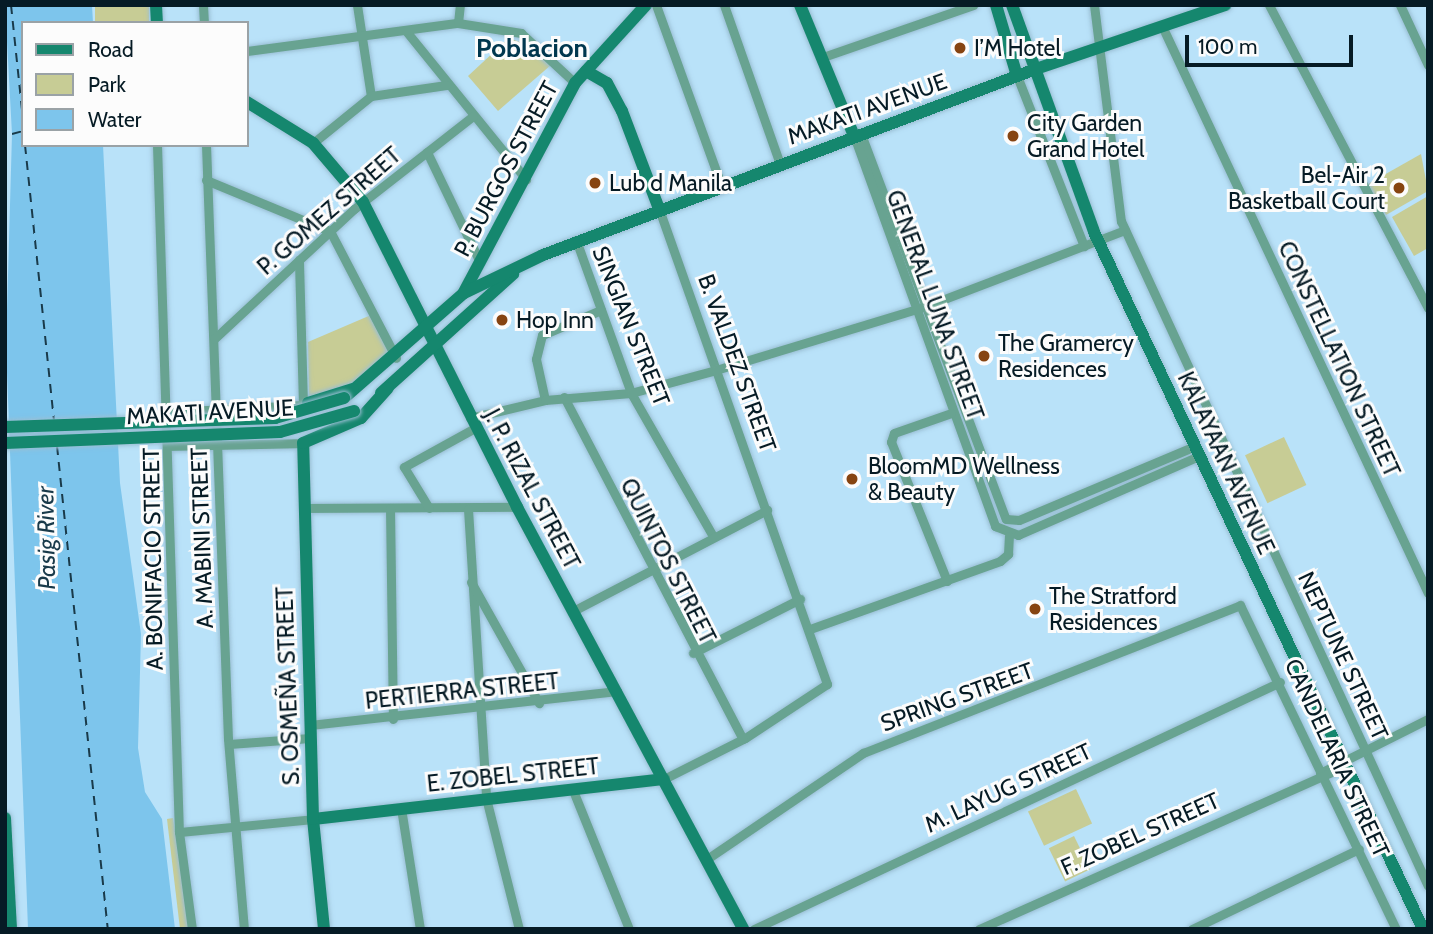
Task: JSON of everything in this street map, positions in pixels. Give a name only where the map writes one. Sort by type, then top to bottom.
[{"type":"main road","name":"GENERAL LUNA STREET","points":[[800,5],[857,135]]},
{"type":"main road","points":[[996,5],[1017,76]]},
{"type":"main road","name":"KALAYAAN AVENUE","points":[[1012,5],[1033,70],[1098,241],[1423,929]]},
{"type":"main road","name":"MAKATI AVENUE","points":[[5,427],[275,418],[344,398],[361,388],[396,358],[464,293],[576,240],[1033,70],[1162,26],[1192,11],[1225,5]]},
{"type":"main road","name":"P. BURGOS STREET","points":[[464,293],[575,83],[639,8]]},
{"type":"main road","name":"B. VALDEZ STREET","points":[[586,71],[607,83],[622,111],[659,209]]},
{"type":"main road","name":"J. P. RIZAL STREET","points":[[248,103],[313,143],[363,202],[473,423],[743,929]]},
{"type":"main road","name":"MAKATI AVENUE","points":[[5,443],[280,432],[354,411],[388,388],[527,262]]},
{"type":"main road","points":[[303,405],[361,388]]},
{"type":"main road","points":[[303,443],[361,418],[388,388]]},
{"type":"main road","name":"S. OSMEÑA STREET","points":[[303,443],[313,819],[324,929]]},
{"type":"main road","name":"E. ZOBEL STREET","points":[[313,819],[664,779]]},
{"type":"main road","points":[[5,818],[11,929]]},
{"type":"street","points":[[357,5],[371,96]]},
{"type":"street","points":[[458,23],[460,5]]},
{"type":"street","points":[[656,5],[721,185]]},
{"type":"street","points":[[724,5],[780,164]]},
{"type":"street","points":[[823,57],[973,5]]},
{"type":"street","name":"NEPTUNE STREET","points":[[1094,5],[1125,230],[1428,886]]},
{"type":"street","points":[[1269,5],[1428,308]]},
{"type":"street","points":[[1400,5],[1428,65]]},
{"type":"street","points":[[248,51],[458,23],[521,33],[575,83]]},
{"type":"street","name":"CONSTELLATION STREET","points":[[1162,26],[1428,593]]},
{"type":"street","points":[[406,31],[446,85],[526,179]]},
{"type":"street","points":[[1017,76],[1084,246]]},
{"type":"street","points":[[313,143],[371,96],[446,85]]},
{"type":"street","name":"P. GOMEZ STREET","points":[[214,339],[363,202],[473,116]]},
{"type":"street","name":"GENERAL LUNA STREET","points":[[857,135],[926,306],[1006,519],[1019,520],[1099,486],[1197,451]]},
{"type":"street","name":"GENERAL LUNA STREET","points":[[857,135],[914,310],[990,519],[1009,536]]},
{"type":"street","name":"A. BONIFACIO STREET","points":[[157,147],[169,412],[179,832],[192,929]]},
{"type":"street","name":"A. MABINI STREET","points":[[206,147],[229,744],[244,929]]},
{"type":"street","points":[[427,152],[480,262]]},
{"type":"street","points":[[206,180],[330,231],[396,358]]},
{"type":"street","name":"B. VALDEZ STREET","points":[[659,209],[800,599],[827,684]]},
{"type":"street","points":[[429,508],[402,469],[473,423],[545,400],[631,393],[856,329],[926,306],[1125,230]]},
{"type":"street","name":"SINGIAN STREET","points":[[576,240],[631,393],[713,536]]},
{"type":"street","points":[[169,412],[303,405],[299,260]]},
{"type":"street","points":[[545,400],[536,359],[542,335],[601,310]]},
{"type":"street","points":[[943,390],[956,385]]},
{"type":"street","name":"QUINTOS STREET","points":[[564,397],[649,569],[693,653],[743,739]]},
{"type":"street","points":[[947,580],[891,442],[894,433],[951,413]]},
{"type":"street","points":[[170,446],[303,443]]},
{"type":"street","points":[[810,629],[1000,561],[1008,554],[1009,536],[1104,497],[1197,451]]},
{"type":"street","points":[[1099,486],[1104,497]]},
{"type":"street","points":[[304,508],[517,507]]},
{"type":"street","points":[[390,508],[393,719]]},
{"type":"street","points":[[468,509],[477,711],[486,798],[519,929]]},
{"type":"street","points":[[573,611],[649,569],[767,510]]},
{"type":"street","points":[[470,579],[539,703]]},
{"type":"street","points":[[693,653],[800,599]]},
{"type":"street","name":"CANDELARIA STREET","points":[[1240,605],[1280,682],[1396,929]]},
{"type":"street","name":"SPRING STREET","points":[[706,859],[863,753],[1240,605]]},
{"type":"street","name":"M. LAYUG STREET","points":[[754,929],[1280,682]]},
{"type":"street","name":"E. ZOBEL STREET","points":[[664,779],[743,739],[827,684]]},
{"type":"street","name":"PERTIERRA STREET","points":[[229,744],[393,719],[477,711],[617,691]]},
{"type":"street","name":"F. ZOBEL STREET","points":[[979,929],[1344,763],[1428,719]]},
{"type":"street","points":[[572,789],[629,929]]},
{"type":"street","points":[[401,808],[420,929]]},
{"type":"street","name":"E. ZOBEL STREET","points":[[179,832],[313,819]]},
{"type":"street","points":[[1192,929],[1359,849]]},
{"type":"green space","points":[[95,5],[149,5],[149,21],[95,21]]},
{"type":"green space","points":[[509,38],[533,47],[551,65],[498,111],[468,76]]},
{"type":"green space","name":"Bel-Air 2 Basketball Court","points":[[1421,154],[1428,191],[1386,215],[1368,184]]},
{"type":"green space","points":[[1428,196],[1428,248],[1414,256],[1392,217]]},
{"type":"green space","points":[[371,315],[393,357],[358,386],[309,399],[308,342]]},
{"type":"green space","points":[[1284,437],[1306,485],[1267,503],[1245,455]]},
{"type":"green space","points":[[1076,789],[1092,823],[1044,846],[1028,811]]},
{"type":"green space","points":[[173,818],[189,929],[180,929],[167,819]]},
{"type":"green space","points":[[1074,836],[1090,869],[1065,882],[1049,848]]},
{"type":"water","name":"Pasig River","points":[[5,5],[92,5],[93,21],[21,21],[21,147],[103,147],[120,483],[141,634],[138,748],[145,792],[162,819],[175,929],[28,929],[6,346],[12,134]]},
{"type":"ferry route","points":[[11,5],[21,101]]},
{"type":"ferry route","points":[[12,134],[21,132]]},
{"type":"ferry route","points":[[25,147],[54,419]]},
{"type":"ferry route","points":[[57,446],[108,929]]},
{"type":"place","name":"I’M Hotel","points":[[960,48]]},
{"type":"place","name":"City Garden Grand Hotel","points":[[1013,136]]},
{"type":"place","name":"Lub d Manila","points":[[595,183]]},
{"type":"place","name":"Bel-Air 2 Basketball Court","points":[[1399,188]]},
{"type":"place","name":"Hop Inn","points":[[502,320]]},
{"type":"place","name":"The Gramercy Residences","points":[[984,356]]},
{"type":"place","name":"BloomMD Wellness & Beauty","points":[[852,479]]},
{"type":"place","name":"The Stratford Residences","points":[[1035,609]]},
{"type":"district","name":"Poblacion","points":[[532,49]]}]
